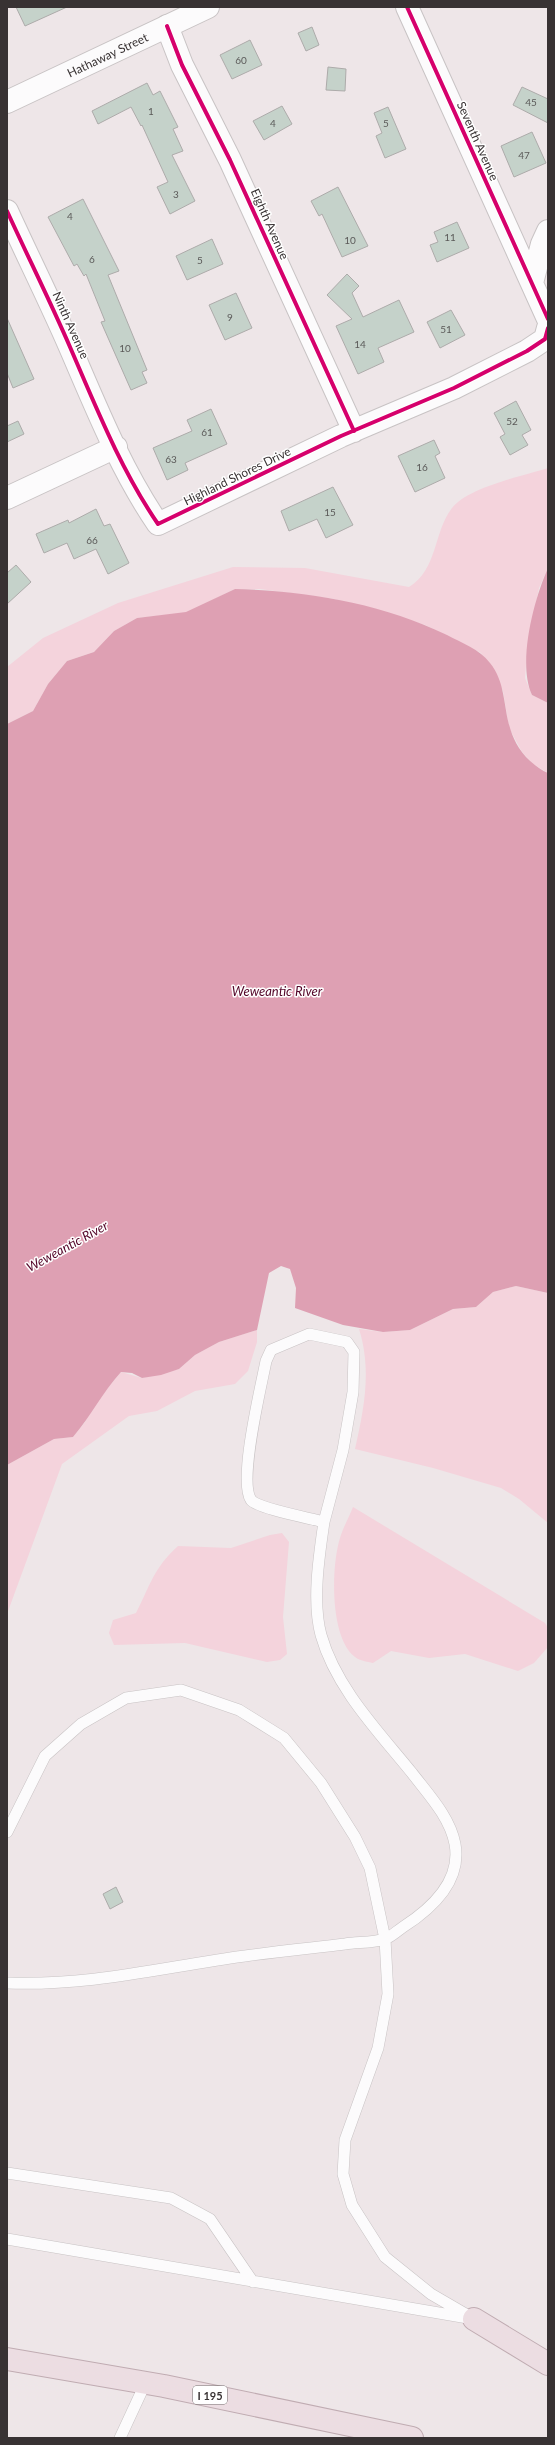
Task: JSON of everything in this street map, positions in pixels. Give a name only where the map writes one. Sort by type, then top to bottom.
[{"type":"highway","points":[[474,2319],[548,2364]]},
{"type":"highway","name":"I 195","points":[[7,2359],[146,2382],[412,2438]]},
{"type":"street","name":"Hathaway Street","points":[[7,102],[208,7]]},
{"type":"street","name":"Seventh Avenue","points":[[407,7],[532,283]]},
{"type":"street","name":"Eighth Avenue","points":[[167,26],[182,65],[230,160],[354,431]]},
{"type":"street","name":"Ninth Avenue","points":[[7,211],[116,447]]},
{"type":"street","points":[[548,231],[542,244],[532,283],[548,319]]},
{"type":"street","name":"Highland Shores Drive","points":[[116,447],[143,502],[158,524],[354,431],[454,388],[527,351],[545,339],[548,328]]},
{"type":"street","points":[[7,498],[116,447]]},
{"type":"lane","points":[[7,1983],[46,1984],[100,1980],[244,1956],[385,1939],[423,1914],[442,1894],[452,1878],[455,1844],[434,1800],[358,1705],[327,1652],[321,1633],[318,1612],[318,1558],[324,1522],[344,1443],[353,1392],[354,1352],[347,1342],[309,1334],[271,1350],[266,1361],[250,1450],[246,1486],[252,1500],[265,1509],[288,1512],[324,1522]]},
{"type":"lane","points":[[7,1832],[45,1756],[82,1724],[126,1698],[180,1690],[239,1710],[284,1738],[321,1783],[356,1837],[370,1868],[385,1939],[388,1994],[378,2048],[345,2140],[343,2174],[352,2205],[385,2257],[432,2294],[474,2319]]},
{"type":"lane","points":[[7,2173],[171,2198],[210,2219],[253,2282]]},
{"type":"lane","points":[[7,2239],[474,2319]]},
{"type":"lane","points":[[120,2438],[146,2382]]},
{"type":"shaded area","points":[[548,468],[548,568],[539,588],[527,650],[525,678],[532,695],[548,703],[548,773],[533,764],[522,752],[509,728],[503,691],[481,653],[425,625],[334,599],[260,589],[235,589],[186,613],[137,618],[114,631],[94,652],[67,661],[48,684],[33,711],[7,724],[7,667],[43,638],[118,603],[233,567],[305,568],[409,587],[425,571],[446,518],[452,508],[460,501],[483,488]]},
{"type":"shaded area","points":[[516,1286],[548,1293],[548,1523],[519,1499],[501,1488],[433,1468],[355,1449],[364,1404],[366,1374],[363,1344],[359,1329],[383,1332],[410,1330],[453,1309],[476,1307],[493,1292]]},
{"type":"shaded area","points":[[257,1330],[257,1342],[248,1371],[235,1384],[195,1391],[157,1411],[129,1416],[62,1464],[7,1614],[7,1465],[54,1439],[73,1437],[85,1422],[96,1402],[121,1372],[142,1378],[179,1369],[195,1355],[219,1342]]},
{"type":"shaded area","points":[[353,1507],[545,1623],[548,1628],[548,1647],[534,1663],[518,1671],[465,1654],[429,1658],[391,1651],[373,1663],[358,1659],[349,1650],[342,1637],[337,1621],[334,1584],[335,1566],[340,1538]]},
{"type":"shaded area","points":[[282,1533],[289,1542],[283,1617],[287,1654],[280,1660],[267,1662],[185,1643],[114,1645],[109,1633],[113,1620],[136,1613],[149,1585],[163,1562],[178,1546],[231,1548],[270,1535]]},
{"type":"water","points":[[548,568],[548,703],[532,695],[528,682],[526,666],[529,631],[533,613],[537,596]]},
{"type":"water","name":"Weweantic River","points":[[235,589],[262,590],[316,596],[370,607],[422,624],[470,647],[486,658],[497,674],[504,696],[508,721],[517,745],[531,762],[548,773],[548,1293],[516,1286],[493,1292],[476,1307],[453,1309],[410,1330],[383,1332],[343,1325],[295,1308],[296,1288],[290,1269],[281,1266],[269,1273],[257,1330],[219,1342],[195,1355],[179,1369],[161,1375],[142,1378],[132,1373],[121,1372],[73,1437],[54,1439],[7,1465],[7,724],[33,711],[48,684],[67,661],[94,652],[114,631],[137,618],[186,612]]},
{"type":"building","points":[[16,7],[67,7],[25,26]]},
{"type":"building","points":[[312,27],[319,45],[306,51],[298,33]]},
{"type":"building","points":[[250,40],[262,65],[232,79],[220,55]]},
{"type":"building","points":[[328,67],[346,69],[345,91],[326,90]]},
{"type":"building","points":[[147,83],[153,95],[160,91],[178,127],[173,129],[183,151],[172,155],[195,201],[170,214],[157,187],[168,182],[142,125],[141,126],[131,107],[98,124],[92,111]]},
{"type":"building","points":[[522,87],[548,99],[548,123],[513,105]]},
{"type":"building","points":[[282,106],[292,124],[264,140],[253,121]]},
{"type":"building","points":[[388,107],[406,149],[385,158],[376,136],[382,133],[374,113]]},
{"type":"building","points":[[532,132],[546,163],[514,177],[501,146]]},
{"type":"building","points":[[338,187],[368,246],[342,257],[322,214],[319,216],[311,201]]},
{"type":"building","points":[[83,199],[119,271],[108,275],[147,370],[142,372],[147,383],[131,390],[101,322],[105,321],[86,274],[84,276],[77,264],[74,266],[48,217]]},
{"type":"building","points":[[457,222],[469,248],[437,262],[430,245],[438,242],[434,232]]},
{"type":"building","points":[[212,239],[223,264],[187,280],[176,256]]},
{"type":"building","points":[[347,274],[359,286],[352,293],[363,317],[399,300],[414,332],[378,348],[384,362],[358,374],[336,326],[352,319],[327,295]]},
{"type":"building","points":[[236,293],[252,328],[225,340],[209,305]]},
{"type":"building","points":[[451,310],[465,335],[440,348],[427,322]]},
{"type":"building","points":[[7,318],[34,379],[13,388],[7,373]]},
{"type":"building","points":[[516,401],[531,430],[522,435],[528,445],[510,455],[500,437],[505,434],[494,413]]},
{"type":"building","points":[[211,409],[227,444],[185,463],[188,470],[167,480],[153,448],[192,431],[187,420]]},
{"type":"building","points":[[18,421],[24,434],[7,442],[7,426]]},
{"type":"building","points":[[434,440],[440,453],[435,456],[445,478],[415,492],[398,456]]},
{"type":"building","points":[[333,487],[353,525],[326,538],[317,519],[289,531],[281,511]]},
{"type":"building","points":[[96,509],[104,526],[110,524],[129,563],[108,574],[96,549],[74,559],[67,543],[44,553],[36,534],[68,520],[69,523]]},
{"type":"building","points":[[16,565],[31,582],[7,604],[7,573]]},
{"type":"building","points":[[116,1887],[123,1902],[110,1909],[103,1894]]},
{"type":"cycle path","points":[[407,7],[548,319]]},
{"type":"cycle path","points":[[167,26],[182,65],[230,160],[354,431]]},
{"type":"cycle path","points":[[7,211],[110,438],[132,482],[158,524],[341,436],[454,388],[527,351],[545,339],[548,328]]}]
